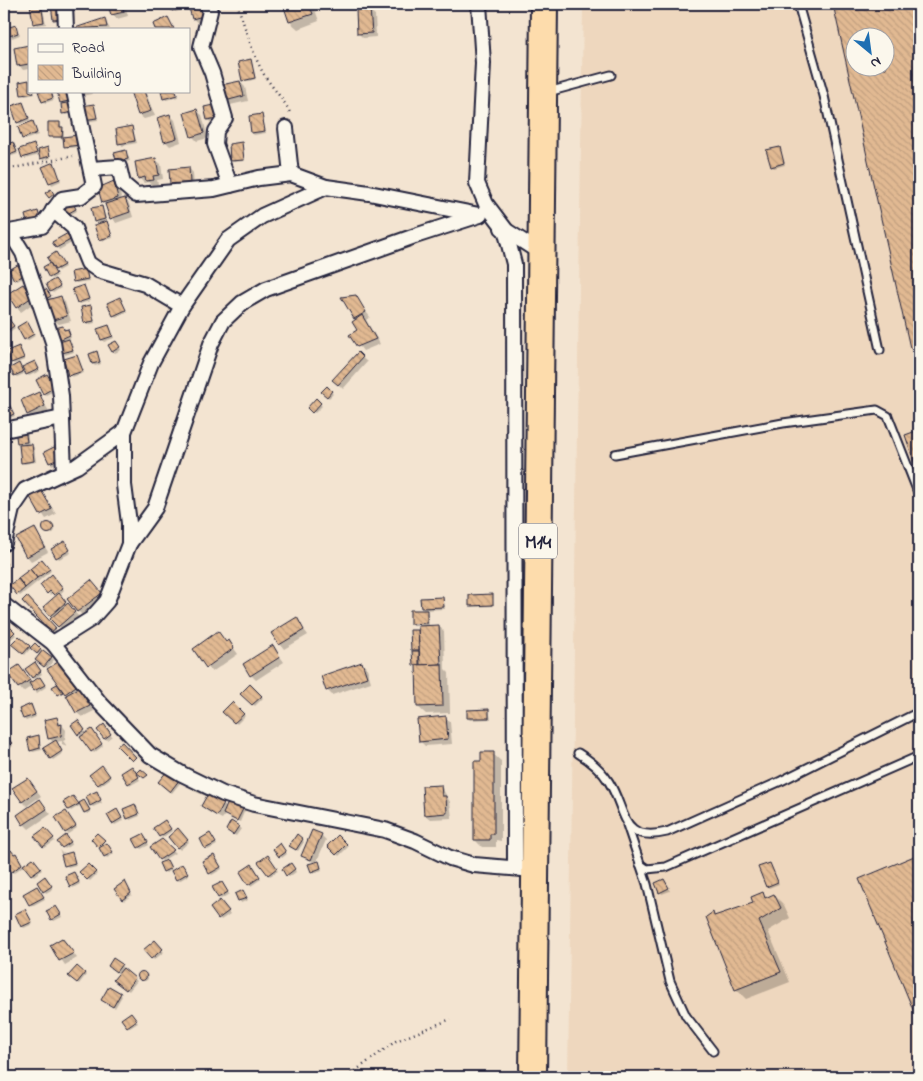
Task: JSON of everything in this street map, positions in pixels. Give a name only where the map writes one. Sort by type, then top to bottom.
[{"type":"highway","name":"M14","points":[[532,1077],[525,869],[541,253],[544,4]]},
{"type":"street","points":[[65,4],[66,28]]},
{"type":"street","points":[[207,4],[210,11],[201,47],[212,73],[225,118],[216,131],[215,144],[230,185]]},
{"type":"street","points":[[4,605],[53,643],[125,731],[150,755],[182,774],[223,794],[254,804],[385,830],[415,841],[450,858],[474,865],[525,869],[514,264],[505,229],[486,204],[476,183],[482,63],[479,4]]},
{"type":"street","points":[[64,471],[62,418],[53,342],[22,253],[7,233],[42,226],[62,199],[82,196],[94,186],[74,92]]},
{"type":"street","points":[[286,128],[291,174]]},
{"type":"street","points":[[91,169],[119,167],[123,184],[136,195],[214,189],[259,178],[291,174],[326,187],[369,193],[480,215],[541,253]]},
{"type":"street","points":[[129,544],[124,486],[124,432],[151,363],[182,306],[228,240],[262,216],[326,187]]},
{"type":"street","points":[[53,210],[74,228],[88,263],[98,270],[145,284],[182,306]]},
{"type":"street","points":[[53,643],[91,618],[107,601],[129,544],[155,508],[211,344],[223,322],[242,303],[266,289],[480,215]]},
{"type":"street","points":[[4,430],[62,418]]},
{"type":"street","points":[[4,543],[12,509],[25,490],[77,466],[124,432]]},
{"type":"lane","points":[[798,4],[824,96],[880,350]]},
{"type":"lane","points":[[543,94],[611,75]]},
{"type":"lane","points":[[615,454],[783,423],[877,410],[888,416],[919,495]]},
{"type":"lane","points":[[626,822],[636,832],[652,836],[667,832],[781,781],[919,712]]},
{"type":"lane","points":[[578,753],[602,771],[610,784],[626,822],[640,864],[654,911],[670,981],[686,1016],[713,1051]]},
{"type":"lane","points":[[640,864],[647,869],[666,867],[919,756]]},
{"type":"path","points":[[237,4],[249,42],[262,71],[277,96],[286,103],[290,115],[286,128]]},
{"type":"path","points":[[4,170],[88,154]]},
{"type":"path","points":[[347,1077],[396,1040],[451,1019]]},
{"type":"shaded area","points":[[583,4],[919,4],[919,1077],[568,1077]]},
{"type":"building","points":[[30,4],[41,4],[44,22],[33,24]]},
{"type":"building","points":[[51,4],[62,4],[64,19],[53,20]]},
{"type":"building","points":[[104,4],[122,4],[124,12],[111,15],[109,8],[106,9]]},
{"type":"building","points":[[169,4],[183,4],[184,7],[172,11]]},
{"type":"building","points":[[188,4],[204,4],[207,15],[192,19]]},
{"type":"building","points":[[283,4],[309,4],[313,14],[289,22]]},
{"type":"building","points":[[833,4],[919,4],[919,346],[910,348],[850,78],[896,78],[896,28],[846,28],[846,62]]},
{"type":"building","points":[[370,9],[372,33],[357,34],[356,10]]},
{"type":"building","points":[[168,17],[174,28],[155,28],[153,24]]},
{"type":"building","points":[[105,18],[107,27],[90,28],[75,28]]},
{"type":"building","points":[[16,25],[18,33],[9,36],[6,28]]},
{"type":"building","points":[[28,45],[28,64],[17,66],[14,48]]},
{"type":"building","points":[[251,59],[255,78],[242,81],[238,62]]},
{"type":"building","points":[[4,74],[7,74],[10,84],[4,85]]},
{"type":"building","points":[[28,80],[28,92],[34,93],[21,95],[19,82]]},
{"type":"building","points":[[240,81],[244,96],[225,101],[221,85]]},
{"type":"building","points":[[38,92],[51,92],[53,98],[42,102]]},
{"type":"building","points":[[57,92],[70,92],[73,100],[60,103]]},
{"type":"building","points":[[130,92],[144,92],[151,111],[138,115]]},
{"type":"building","points":[[161,92],[176,92],[177,95],[163,99]]},
{"type":"building","points":[[23,102],[29,118],[17,123],[11,106]]},
{"type":"building","points":[[73,102],[75,112],[62,114],[61,104]]},
{"type":"building","points":[[94,104],[97,118],[83,120],[81,106]]},
{"type":"building","points":[[218,104],[221,117],[207,120],[204,107]]},
{"type":"building","points":[[197,109],[204,133],[191,137],[184,113]]},
{"type":"building","points":[[170,114],[177,138],[164,142],[157,118]]},
{"type":"building","points":[[262,114],[265,131],[251,133],[249,116]]},
{"type":"building","points":[[33,121],[37,133],[22,139],[18,127]]},
{"type":"building","points":[[48,122],[60,122],[60,127],[63,127],[62,137],[48,137]]},
{"type":"building","points":[[132,126],[135,141],[118,144],[116,129]]},
{"type":"building","points":[[78,135],[79,145],[64,147],[63,137]]},
{"type":"building","points":[[13,142],[17,152],[4,157],[4,145]]},
{"type":"building","points":[[242,142],[244,160],[230,161],[229,144]]},
{"type":"building","points":[[34,144],[37,153],[22,158],[19,149]]},
{"type":"building","points":[[48,147],[50,156],[40,159],[38,150]]},
{"type":"building","points":[[780,147],[784,163],[771,167],[766,150]]},
{"type":"building","points":[[126,150],[128,159],[117,162],[114,153]]},
{"type":"building","points":[[156,158],[159,175],[153,176],[154,180],[146,181],[145,177],[138,179],[135,162]]},
{"type":"building","points":[[54,162],[60,179],[49,183],[42,167]]},
{"type":"building","points":[[189,167],[190,183],[170,184],[169,169]]},
{"type":"building","points":[[114,181],[118,198],[102,203],[98,188]]},
{"type":"building","points":[[51,189],[54,194],[49,198],[45,193]]},
{"type":"building","points":[[125,198],[130,212],[110,219],[105,204]]},
{"type":"building","points":[[72,201],[76,209],[67,214],[63,206]]},
{"type":"building","points":[[102,206],[105,219],[94,222],[91,208]]},
{"type":"building","points":[[38,211],[41,223],[28,226],[25,215]]},
{"type":"building","points":[[107,221],[112,236],[99,240],[94,225]]},
{"type":"building","points":[[70,232],[74,238],[56,248],[52,242]]},
{"type":"building","points":[[56,252],[64,265],[55,270],[47,258]]},
{"type":"building","points":[[21,263],[27,274],[14,280],[9,270]]},
{"type":"building","points":[[50,263],[56,274],[49,278],[43,267]]},
{"type":"building","points":[[86,269],[88,279],[73,282],[71,272]]},
{"type":"building","points":[[55,279],[60,286],[50,292],[46,284]]},
{"type":"building","points":[[23,284],[32,297],[16,308],[7,294]]},
{"type":"building","points":[[84,285],[89,299],[77,303],[72,289]]},
{"type":"building","points":[[46,289],[51,296],[42,301],[38,293]]},
{"type":"building","points":[[356,295],[366,312],[354,319],[341,297]]},
{"type":"building","points":[[61,296],[67,316],[53,320],[47,300]]},
{"type":"building","points":[[120,297],[126,310],[113,316],[107,303]]},
{"type":"building","points":[[91,305],[94,321],[84,323],[81,307]]},
{"type":"building","points":[[6,315],[14,326],[4,333],[4,317]]},
{"type":"building","points":[[362,315],[376,339],[357,347],[349,335],[357,330],[352,322]]},
{"type":"building","points":[[27,321],[34,334],[24,340],[17,327]]},
{"type":"building","points":[[109,325],[113,336],[101,340],[97,329]]},
{"type":"building","points":[[63,326],[64,330],[68,329],[70,335],[59,340],[55,328]]},
{"type":"building","points":[[69,339],[73,350],[62,353],[59,342]]},
{"type":"building","points":[[116,341],[120,347],[112,352],[108,345]]},
{"type":"building","points":[[19,346],[24,358],[11,363],[7,351]]},
{"type":"building","points":[[97,351],[100,362],[92,364],[89,354]]},
{"type":"building","points":[[358,352],[363,357],[338,385],[332,380]]},
{"type":"building","points":[[77,355],[83,371],[68,376],[64,359]]},
{"type":"building","points":[[35,361],[39,369],[26,375],[22,367]]},
{"type":"building","points":[[19,363],[23,372],[14,376],[10,368]]},
{"type":"building","points":[[47,374],[55,387],[43,394],[36,380]]},
{"type":"building","points":[[327,386],[332,391],[327,397],[321,392]]},
{"type":"building","points":[[39,392],[45,406],[27,415],[21,400]]},
{"type":"building","points":[[316,398],[321,403],[312,413],[307,408]]},
{"type":"building","points":[[9,404],[14,414],[5,418],[4,407]]},
{"type":"building","points":[[25,428],[27,442],[17,443],[15,430]]},
{"type":"building","points":[[919,430],[919,476],[905,435]]},
{"type":"building","points":[[32,444],[34,461],[21,463],[19,445]]},
{"type":"building","points":[[56,446],[61,458],[49,463],[44,452]]},
{"type":"building","points":[[41,490],[52,509],[40,515],[30,497]]},
{"type":"building","points":[[48,522],[54,528],[48,534],[42,528]]},
{"type":"building","points":[[35,528],[45,547],[26,557],[16,538]]},
{"type":"building","points":[[65,541],[70,550],[56,558],[51,549]]},
{"type":"building","points":[[42,559],[50,569],[37,578],[30,569]]},
{"type":"building","points":[[30,569],[37,578],[25,588],[18,578]]},
{"type":"building","points":[[52,574],[63,588],[54,595],[50,591],[47,594],[40,585]]},
{"type":"building","points":[[18,579],[25,588],[17,595],[9,585]]},
{"type":"building","points":[[91,580],[102,593],[77,612],[67,599]]},
{"type":"building","points":[[59,593],[66,602],[50,616],[43,607]]},
{"type":"building","points":[[493,594],[493,605],[469,606],[469,595]]},
{"type":"building","points":[[27,596],[56,628],[51,632],[22,601]]},
{"type":"building","points":[[443,597],[444,607],[421,608],[420,598]]},
{"type":"building","points":[[68,603],[75,612],[58,627],[50,619]]},
{"type":"building","points":[[410,610],[427,610],[427,623],[410,624]]},
{"type":"building","points":[[297,617],[304,630],[279,645],[271,633]]},
{"type":"building","points":[[4,621],[15,632],[7,640],[4,637]]},
{"type":"building","points":[[439,625],[441,664],[420,665],[418,626]]},
{"type":"building","points":[[410,630],[418,630],[419,650],[411,650]]},
{"type":"building","points":[[218,631],[226,642],[229,640],[234,648],[206,668],[193,649]]},
{"type":"building","points":[[19,636],[30,646],[23,654],[11,644]]},
{"type":"building","points":[[35,643],[41,649],[37,654],[30,648]]},
{"type":"building","points":[[273,645],[280,657],[250,676],[243,664]]},
{"type":"building","points":[[43,650],[52,657],[44,667],[35,660]]},
{"type":"building","points":[[412,651],[419,651],[419,665],[413,665]]},
{"type":"building","points":[[35,662],[41,671],[32,678],[25,669]]},
{"type":"building","points":[[58,662],[76,686],[65,694],[47,669]]},
{"type":"building","points":[[362,662],[367,677],[326,691],[321,676]]},
{"type":"building","points":[[442,664],[443,706],[417,707],[416,665]]},
{"type":"building","points":[[19,665],[30,680],[18,688],[7,673]]},
{"type":"building","points":[[40,677],[45,685],[34,691],[29,683]]},
{"type":"building","points":[[57,684],[63,692],[58,695],[52,687]]},
{"type":"building","points":[[250,684],[262,696],[252,705],[240,694]]},
{"type":"building","points":[[79,688],[90,706],[76,713],[66,695]]},
{"type":"building","points":[[232,702],[244,714],[234,723],[222,712]]},
{"type":"building","points":[[31,704],[35,715],[23,719],[19,709]]},
{"type":"building","points":[[489,709],[489,718],[467,718],[467,710]]},
{"type":"building","points":[[446,716],[448,739],[419,742],[417,719]]},
{"type":"building","points":[[57,717],[59,725],[62,724],[61,736],[48,739],[44,720]]},
{"type":"building","points":[[78,720],[85,730],[78,735],[71,725]]},
{"type":"building","points":[[104,724],[111,734],[104,739],[97,730]]},
{"type":"building","points":[[92,729],[102,744],[91,752],[80,737]]},
{"type":"building","points":[[4,734],[12,743],[4,751]]},
{"type":"building","points":[[39,735],[40,748],[30,751],[27,738]]},
{"type":"building","points":[[56,740],[62,751],[50,759],[43,748]]},
{"type":"building","points":[[122,742],[136,757],[132,761],[117,746]]},
{"type":"building","points":[[481,752],[494,752],[494,834],[490,834],[490,840],[474,840],[474,761],[481,761]]},
{"type":"building","points":[[102,765],[110,776],[98,785],[89,775]]},
{"type":"building","points":[[132,766],[139,777],[128,784],[121,773]]},
{"type":"building","points":[[141,769],[148,775],[144,778],[137,773]]},
{"type":"building","points":[[168,770],[180,779],[170,792],[158,782]]},
{"type":"building","points":[[28,778],[37,791],[22,802],[12,788]]},
{"type":"building","points":[[441,785],[442,796],[446,796],[447,813],[424,815],[422,786]]},
{"type":"building","points":[[97,791],[101,800],[90,806],[86,796]]},
{"type":"building","points":[[209,792],[224,803],[217,816],[201,806]]},
{"type":"building","points":[[73,796],[79,804],[68,810],[63,802]]},
{"type":"building","points":[[40,799],[47,809],[23,825],[17,815]]},
{"type":"building","points":[[84,800],[90,810],[84,813],[79,803]]},
{"type":"building","points":[[229,800],[244,807],[237,821],[223,814]]},
{"type":"building","points":[[135,804],[139,814],[127,819],[123,809]]},
{"type":"building","points":[[117,809],[122,818],[112,824],[107,815]]},
{"type":"building","points":[[66,811],[76,826],[65,833],[55,817]]},
{"type":"building","points":[[165,820],[171,829],[159,837],[153,828]]},
{"type":"building","points":[[231,821],[239,826],[233,835],[226,830]]},
{"type":"building","points":[[45,828],[54,838],[43,847],[34,836]]},
{"type":"building","points":[[178,828],[188,840],[177,848],[168,837]]},
{"type":"building","points":[[312,830],[322,834],[311,860],[301,856]]},
{"type":"building","points":[[97,833],[105,840],[98,847],[91,839]]},
{"type":"building","points":[[210,833],[216,843],[205,849],[200,839]]},
{"type":"building","points":[[143,834],[148,842],[138,848],[133,839]]},
{"type":"building","points":[[297,834],[303,839],[296,850],[289,846]]},
{"type":"building","points":[[66,835],[71,842],[62,848],[57,842]]},
{"type":"building","points":[[338,835],[347,844],[336,855],[327,846]]},
{"type":"building","points":[[162,839],[174,850],[159,860],[150,847]]},
{"type":"building","points":[[107,843],[113,852],[104,857],[99,848]]},
{"type":"building","points":[[280,843],[286,852],[279,857],[273,849]]},
{"type":"building","points":[[11,850],[14,854],[16,853],[22,864],[12,872],[4,862],[4,856]]},
{"type":"building","points":[[72,852],[75,863],[64,866],[61,855]]},
{"type":"building","points":[[919,854],[919,1024],[859,879]]},
{"type":"building","points":[[214,855],[221,867],[209,874],[202,861]]},
{"type":"building","points":[[268,855],[277,868],[268,875],[258,862]]},
{"type":"building","points":[[33,858],[41,868],[31,875],[23,865]]},
{"type":"building","points":[[167,860],[171,868],[163,872],[159,863]]},
{"type":"building","points":[[319,861],[321,868],[311,872],[308,864]]},
{"type":"building","points":[[291,863],[295,869],[286,876],[282,869]]},
{"type":"building","points":[[770,863],[778,882],[766,887],[758,867]]},
{"type":"building","points":[[88,864],[96,872],[87,880],[79,872]]},
{"type":"building","points":[[182,864],[188,873],[176,880],[171,871]]},
{"type":"building","points":[[252,864],[260,877],[248,885],[240,872]]},
{"type":"building","points":[[74,872],[79,882],[70,887],[65,876]]},
{"type":"building","points":[[45,876],[52,886],[43,892],[37,882]]},
{"type":"building","points":[[664,879],[669,888],[659,893],[655,883]]},
{"type":"building","points":[[125,881],[131,893],[122,900],[114,889]]},
{"type":"building","points":[[222,882],[228,892],[218,898],[212,887]]},
{"type":"building","points":[[37,886],[44,897],[29,905],[23,894]]},
{"type":"building","points":[[243,890],[247,898],[238,901],[235,894]]},
{"type":"building","points":[[763,892],[765,898],[774,894],[781,908],[759,921],[781,972],[735,990],[706,917],[713,912],[714,916],[753,903],[751,897]]},
{"type":"building","points":[[220,900],[229,911],[218,919],[210,908]]},
{"type":"building","points":[[56,906],[61,914],[51,920],[46,911]]},
{"type":"building","points":[[25,909],[32,922],[21,927],[15,914]]},
{"type":"building","points":[[62,938],[74,953],[59,961],[50,945]]},
{"type":"building","points":[[155,940],[163,949],[151,959],[143,950]]},
{"type":"building","points":[[113,958],[122,964],[116,972],[108,966]]},
{"type":"building","points":[[77,966],[85,973],[77,983],[68,976]]},
{"type":"building","points":[[123,968],[135,978],[126,990],[113,980]]},
{"type":"building","points":[[142,971],[147,976],[142,981],[137,976]]},
{"type":"building","points":[[109,986],[121,993],[113,1007],[101,1000]]},
{"type":"building","points":[[131,1012],[137,1020],[127,1027],[121,1019]]}]
